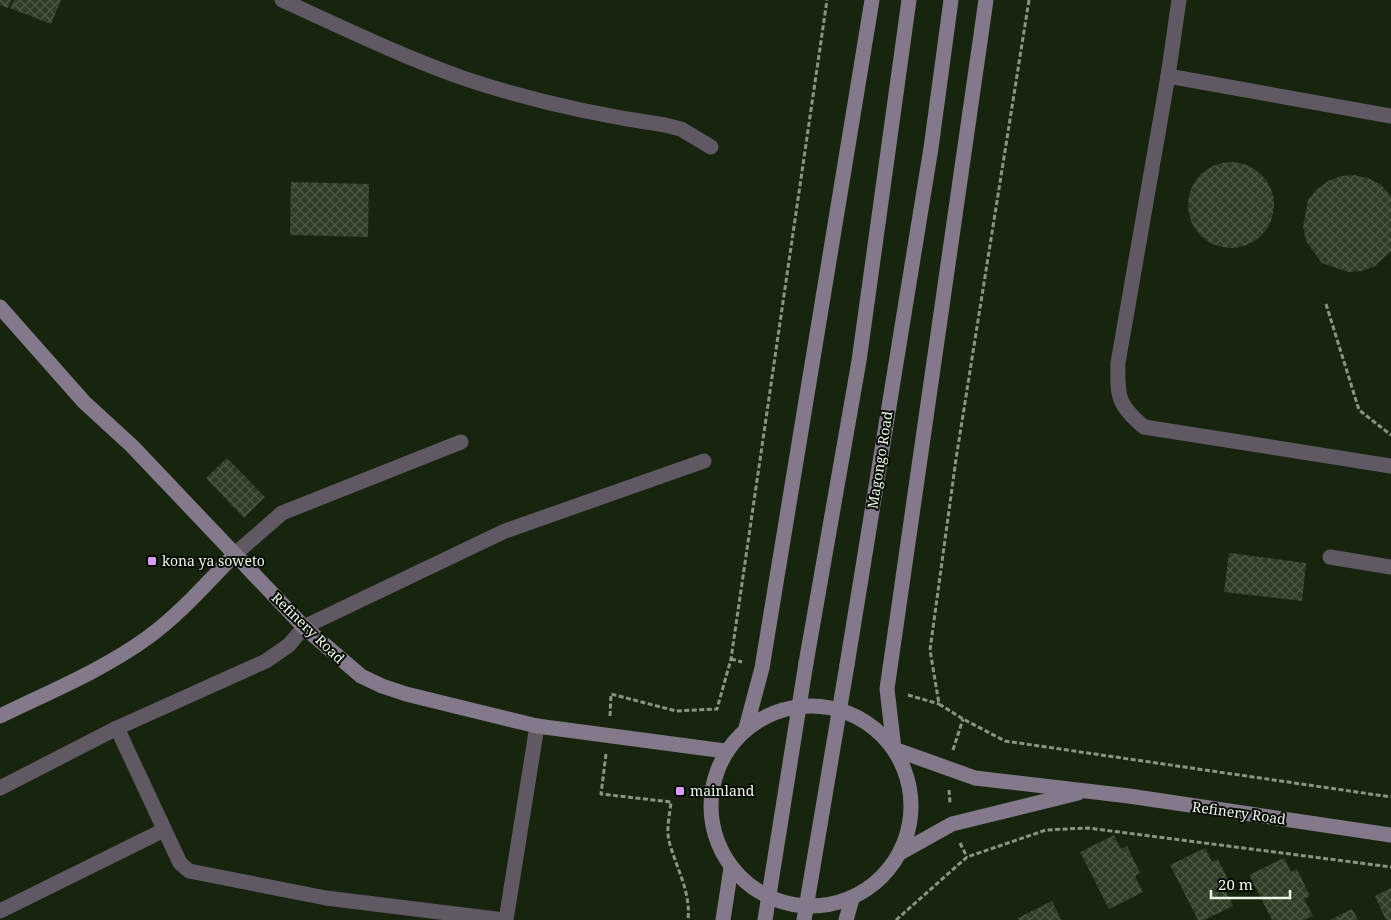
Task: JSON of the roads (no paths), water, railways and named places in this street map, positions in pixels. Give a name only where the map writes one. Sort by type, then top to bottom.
[{"type":"main road","points":[[746,728],[762,668],[872,0]]},
{"type":"main road","points":[[765,920],[806,663],[859,361],[909,0]]},
{"type":"main road","name":"Magongo Road","points":[[804,920],[929,157],[951,0]]},
{"type":"main road","points":[[894,749],[887,690],[986,0]]},
{"type":"main road","name":"Refinery Road","points":[[0,307],[84,402],[132,446],[304,627],[361,676],[382,686],[537,726],[725,752]]},
{"type":"main road","points":[[0,716],[102,666],[141,642],[180,612],[235,554]]},
{"type":"main road","points":[[796,706],[824,706],[851,713],[875,728],[894,749],[904,768],[910,789],[911,811],[908,833],[900,853],[880,880],[852,898],[826,906],[808,906],[773,900],[750,886],[731,868],[716,840],[710,810],[713,780],[725,752],[746,728],[770,713],[787,708],[796,706]]},
{"type":"main road","name":"Refinery Road","points":[[894,749],[975,778],[1087,791],[1391,835]]},
{"type":"main road","points":[[900,853],[952,824],[1087,791]]},
{"type":"main road","points":[[723,920],[731,868]]},
{"type":"main road","points":[[846,920],[852,898]]},
{"type":"street","points":[[282,0],[462,78],[550,104],[681,129],[710,147]]},
{"type":"street","points":[[1179,0],[1168,76],[1118,363],[1118,388],[1122,404],[1144,427],[1391,466]]},
{"type":"street","points":[[1168,76],[1391,116]]},
{"type":"street","points":[[235,554],[282,513],[461,442]]},
{"type":"street","points":[[0,788],[118,728],[266,661],[289,645],[304,627],[506,531],[704,461]]},
{"type":"street","points":[[1330,557],[1391,567]]},
{"type":"street","points":[[118,728],[180,863],[189,871],[326,898],[505,920],[537,726]]},
{"type":"street","points":[[0,911],[164,830]]},
{"type":"place","name":"kona ya soweto","points":[[152,561]]},
{"type":"place","name":"mainland","points":[[680,791]]}]
